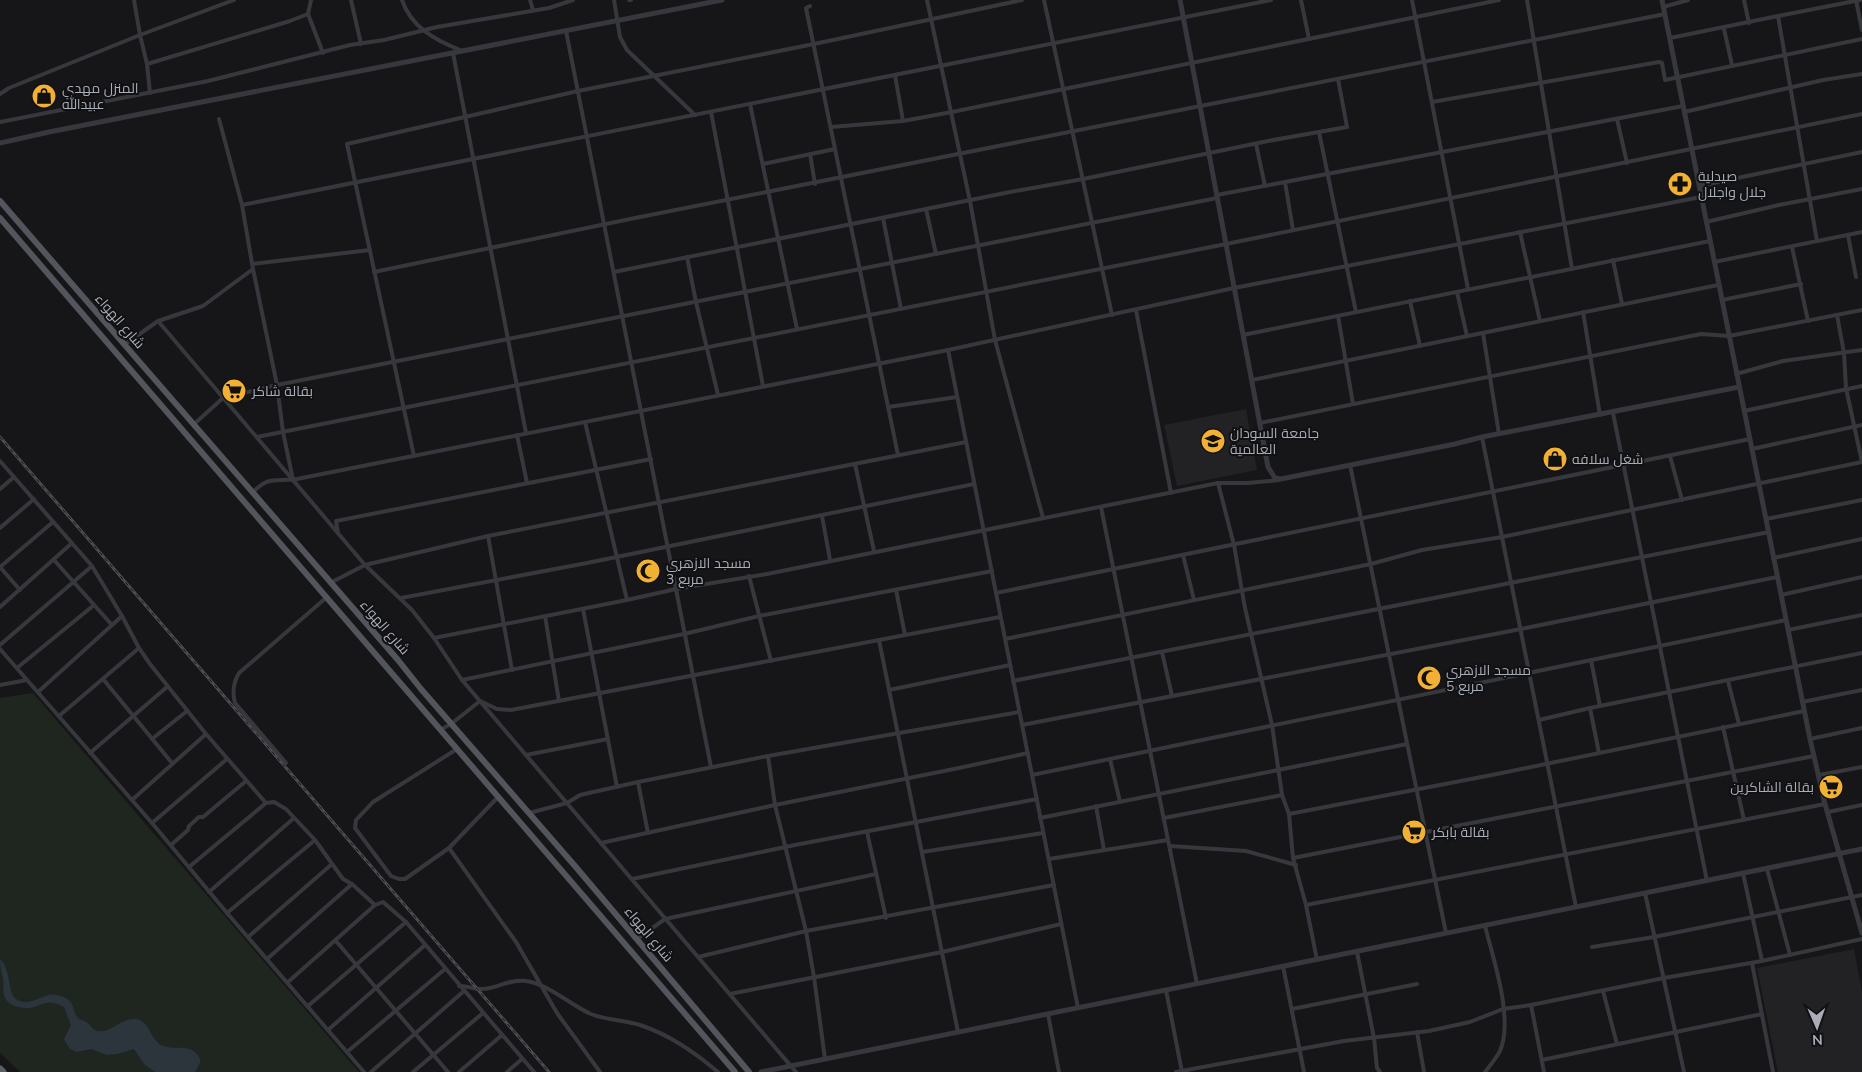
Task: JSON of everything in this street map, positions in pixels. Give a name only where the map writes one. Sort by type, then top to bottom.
[{"type":"highway","points":[[0,1069],[3,1072]]},
{"type":"main road","name":"شارع الهواء","points":[[0,201],[330,584],[398,660],[749,1072]]},
{"type":"main road","name":"شارع الهواء","points":[[0,218],[735,1072]]},
{"type":"street","points":[[134,0],[147,64],[150,93]]},
{"type":"street","points":[[0,94],[9,88],[140,35],[234,0]]},
{"type":"street","points":[[311,0],[308,14],[323,53]]},
{"type":"street","points":[[351,0],[361,44]]},
{"type":"street","points":[[402,0],[406,12],[422,30],[442,43],[462,51]]},
{"type":"street","points":[[530,0],[533,10]]},
{"type":"street","points":[[0,122],[208,81],[422,30],[549,8],[572,0]]},
{"type":"street","points":[[614,0],[620,37],[624,45],[653,76],[695,115]]},
{"type":"street","points":[[0,143],[722,0]]},
{"type":"street","points":[[927,0],[970,201],[994,340],[1043,518]]},
{"type":"street","points":[[414,456],[347,144],[578,91],[1022,0]]},
{"type":"street","points":[[1044,0],[1112,315]]},
{"type":"street","points":[[1180,0],[1268,467],[1274,478],[1281,479]]},
{"type":"street","points":[[242,205],[1183,18],[1257,1],[1271,0]]},
{"type":"street","points":[[1301,0],[1309,39]]},
{"type":"street","points":[[1412,0],[1468,290]]},
{"type":"street","points":[[831,127],[903,121],[952,112],[1499,0]]},
{"type":"street","points":[[1527,0],[1572,268]]},
{"type":"street","points":[[1662,0],[1802,702],[1825,804],[1853,896],[1862,933]]},
{"type":"street","points":[[1664,6],[1688,0]]},
{"type":"street","points":[[1744,0],[1749,23]]},
{"type":"street","points":[[1670,38],[1724,29],[1857,0],[1862,30]]},
{"type":"street","points":[[810,6],[806,8],[898,455]]},
{"type":"street","points":[[147,64],[308,14]]},
{"type":"street","points":[[374,272],[1665,14]]},
{"type":"street","points":[[1778,16],[1802,164],[1817,241]]},
{"type":"street","points":[[1724,29],[1732,65]]},
{"type":"street","points":[[566,30],[711,767]]},
{"type":"street","points":[[1432,102],[1659,62],[1662,63],[1665,80],[1862,39]]},
{"type":"street","points":[[453,53],[526,433]]},
{"type":"street","points":[[193,425],[223,398],[277,385],[1092,223],[1285,182],[1618,119],[1684,109],[1823,80],[1862,74]]},
{"type":"street","points":[[895,75],[903,121]]},
{"type":"street","points":[[614,272],[1030,188],[1083,180],[1346,127],[1338,79]]},
{"type":"street","points":[[750,104],[797,329]]},
{"type":"street","points":[[711,112],[763,386]]},
{"type":"street","points":[[256,437],[1226,244],[1862,114]]},
{"type":"street","points":[[1618,119],[1627,163]]},
{"type":"street","points":[[219,120],[242,205],[252,266],[277,385],[283,432],[293,480]]},
{"type":"street","points":[[1319,132],[1356,312]]},
{"type":"street","points":[[1256,144],[1265,186]]},
{"type":"street","points":[[763,164],[835,149]]},
{"type":"street","points":[[1699,186],[1862,152]]},
{"type":"street","points":[[810,154],[815,184]]},
{"type":"street","points":[[1285,182],[1293,230]]},
{"type":"street","points":[[1706,222],[1809,199],[1862,190]]},
{"type":"street","points":[[252,493],[264,482],[270,480],[293,480],[948,350],[1234,288],[1701,197]]},
{"type":"street","points":[[926,209],[936,254]]},
{"type":"street","points":[[883,218],[901,308]]},
{"type":"street","points":[[1520,232],[1540,321]]},
{"type":"street","points":[[1714,262],[1862,232]]},
{"type":"street","points":[[1848,235],[1856,277]]},
{"type":"street","points":[[1243,335],[1710,241]]},
{"type":"street","points":[[1792,247],[1808,321]]},
{"type":"street","points":[[124,345],[158,321],[203,306],[252,266],[370,250]]},
{"type":"street","points":[[687,256],[718,395]]},
{"type":"street","points":[[1614,260],[1622,304]]},
{"type":"street","points":[[1252,380],[1718,284]]},
{"type":"street","points":[[1722,300],[1800,284]]},
{"type":"street","points":[[1458,292],[1467,336]]},
{"type":"street","points":[[1410,301],[1420,346]]},
{"type":"street","points":[[1136,310],[1171,493]]},
{"type":"street","points":[[1260,423],[1387,399],[1701,334],[1729,336],[1862,310]]},
{"type":"street","points":[[1583,312],[1600,415]]},
{"type":"street","points":[[1005,639],[1371,564],[1422,550],[1502,537],[1862,462],[1846,388],[1844,353],[1837,315]]},
{"type":"street","points":[[1338,316],[1353,404]]},
{"type":"street","points":[[158,321],[365,565],[401,598],[434,638],[462,680],[796,1072]]},
{"type":"street","points":[[1483,333],[1499,434]]},
{"type":"street","points":[[948,350],[1078,1008]]},
{"type":"street","points":[[1736,374],[1783,361],[1862,350]]},
{"type":"street","points":[[1744,411],[1862,386]]},
{"type":"street","points":[[434,638],[1218,483],[1248,483],[1281,479],[1482,437],[1739,387]]},
{"type":"street","points":[[888,407],[957,397]]},
{"type":"street","points":[[1613,413],[1707,881]]},
{"type":"street","points":[[585,422],[627,600]]},
{"type":"street","points":[[1752,449],[1862,425]]},
{"type":"street","points":[[517,435],[527,483]]},
{"type":"street","points":[[1482,437],[1576,907]]},
{"type":"street","points":[[996,593],[1750,439]]},
{"type":"street","points":[[330,584],[365,565],[488,536],[966,442]]},
{"type":"street","points":[[1670,456],[1682,500]]},
{"type":"street","points":[[338,534],[336,521],[651,459]]},
{"type":"street","points":[[0,461],[92,566],[139,648],[187,711],[266,803]]},
{"type":"street","points":[[855,464],[874,551]]},
{"type":"street","points":[[1350,465],[1446,934]]},
{"type":"street","points":[[0,489],[14,477]]},
{"type":"street","points":[[1218,483],[1234,545],[1251,634],[1272,725],[1282,795],[1289,814],[1293,858],[1306,905],[1317,960]]},
{"type":"street","points":[[401,598],[668,547],[974,484]]},
{"type":"street","points":[[0,528],[34,499]]},
{"type":"street","points":[[1766,519],[1862,500]]},
{"type":"street","points":[[1101,507],[1197,984]]},
{"type":"street","points":[[822,516],[830,560]]},
{"type":"street","points":[[20,590],[0,567],[53,522]]},
{"type":"street","points":[[1013,681],[1769,532]]},
{"type":"street","points":[[488,536],[512,670]]},
{"type":"street","points":[[1774,558],[1862,539]]},
{"type":"street","points":[[0,607],[72,543]]},
{"type":"street","points":[[1183,555],[1194,600]]},
{"type":"street","points":[[54,560],[112,625]]},
{"type":"street","points":[[0,645],[92,566]]},
{"type":"street","points":[[462,680],[684,634],[758,616],[992,571]]},
{"type":"street","points":[[749,576],[771,661]]},
{"type":"street","points":[[1022,725],[1389,655],[1777,577]]},
{"type":"street","points":[[1781,595],[1862,577]]},
{"type":"street","points":[[896,590],[904,635]]},
{"type":"street","points":[[286,763],[235,703],[233,694],[234,682],[239,673],[327,597]]},
{"type":"street","points":[[17,668],[94,605]]},
{"type":"street","points":[[583,609],[617,787]]},
{"type":"street","points":[[1788,630],[1862,615]]},
{"type":"street","points":[[38,692],[122,616]]},
{"type":"street","points":[[545,616],[559,701]]},
{"type":"street","points":[[480,701],[497,709],[511,710],[1000,617]]},
{"type":"street","points":[[1032,775],[1786,620]]},
{"type":"street","points":[[879,640],[958,1032]]},
{"type":"street","points":[[59,716],[139,648]]},
{"type":"street","points":[[0,649],[171,845],[364,1072]]},
{"type":"street","points":[[1162,652],[1172,696]]},
{"type":"street","points":[[1538,720],[1862,653]]},
{"type":"street","points":[[1591,660],[1600,706]]},
{"type":"street","points":[[889,690],[1010,665]]},
{"type":"street","points":[[103,679],[172,763]]},
{"type":"street","points":[[0,686],[27,680]]},
{"type":"street","points":[[1728,681],[1738,724]]},
{"type":"street","points":[[90,753],[168,687]]},
{"type":"street","points":[[1802,702],[1862,690]]},
{"type":"street","points":[[440,730],[451,724],[480,701]]},
{"type":"street","points":[[1590,708],[1599,752]]},
{"type":"street","points":[[152,739],[187,711]]},
{"type":"street","points":[[1289,814],[1804,711]]},
{"type":"street","points":[[528,813],[567,803],[580,795],[711,767],[1020,712]]},
{"type":"street","points":[[1723,728],[1744,820]]},
{"type":"street","points":[[1810,739],[1862,728]]},
{"type":"street","points":[[132,800],[206,734]]},
{"type":"street","points":[[526,755],[608,739]]},
{"type":"street","points":[[1040,818],[1407,744]]},
{"type":"street","points":[[457,749],[373,802],[358,816],[355,828],[389,874],[398,879],[406,879],[449,848],[498,797]]},
{"type":"street","points":[[601,844],[775,804],[1028,753]]},
{"type":"street","points":[[768,756],[775,804],[787,846],[795,891],[806,931],[825,1059]]},
{"type":"street","points":[[1293,858],[1814,756]]},
{"type":"street","points":[[152,823],[227,759]]},
{"type":"street","points":[[1110,759],[1120,802]]},
{"type":"street","points":[[1819,775],[1862,767]]},
{"type":"street","points":[[171,845],[199,817],[203,817],[246,781]]},
{"type":"street","points":[[638,782],[648,833]]},
{"type":"street","points":[[1164,818],[1282,795]]},
{"type":"street","points":[[632,880],[787,846],[1037,799]]},
{"type":"street","points":[[189,867],[266,803],[270,802],[279,804],[294,818],[315,840],[343,879],[352,884],[375,905]]},
{"type":"street","points":[[1306,905],[1825,804]]},
{"type":"street","points":[[1828,812],[1862,805]]},
{"type":"street","points":[[1096,806],[1104,850]]},
{"type":"street","points":[[210,892],[294,818]]},
{"type":"street","points":[[867,832],[886,918]]},
{"type":"street","points":[[922,852],[1043,833]]},
{"type":"street","points":[[227,912],[315,840]]},
{"type":"street","points":[[1049,859],[1168,840]]},
{"type":"street","points":[[1170,846],[1246,851],[1296,865]]},
{"type":"street","points":[[449,848],[516,942],[557,1013],[600,1072]]},
{"type":"street","points":[[761,1072],[1862,849]]},
{"type":"street","points":[[248,937],[332,864]]},
{"type":"street","points":[[1767,869],[1790,955]]},
{"type":"street","points":[[1744,873],[1762,962]]},
{"type":"street","points":[[637,939],[665,919],[876,874]]},
{"type":"street","points":[[266,959],[352,884]]},
{"type":"street","points":[[698,957],[806,931],[886,918],[1054,885]]},
{"type":"street","points":[[1645,893],[1684,1072]]},
{"type":"street","points":[[1592,947],[1654,937],[1862,894]]},
{"type":"street","points":[[288,982],[375,905],[379,902],[386,904],[406,922],[534,1072]]},
{"type":"street","points":[[308,1006],[406,922]]},
{"type":"street","points":[[730,994],[942,952],[1061,924]]},
{"type":"street","points":[[1484,926],[1497,974],[1505,1024],[1499,1052],[1485,1072]]},
{"type":"street","points":[[1176,1072],[1344,1041],[1417,1032],[1470,1022],[1503,1009],[1664,978],[1762,962],[1862,939]]},
{"type":"street","points":[[336,941],[448,1072]]},
{"type":"street","points":[[328,1030],[425,944]]},
{"type":"street","points":[[1357,952],[1374,1038],[1376,1068],[1380,1072]]},
{"type":"street","points":[[1752,963],[1772,1072]]},
{"type":"street","points":[[1283,966],[1304,1072]]},
{"type":"street","points":[[347,1052],[445,969]]},
{"type":"street","points":[[460,986],[484,989],[518,981],[541,985],[592,1014],[639,1025],[662,1033],[718,1072]]},
{"type":"street","points":[[1292,1009],[1417,984]]},
{"type":"street","points":[[1166,990],[1182,1071]]},
{"type":"street","points":[[371,1072],[464,991]]},
{"type":"street","points":[[1603,991],[1617,1044]]},
{"type":"street","points":[[1531,1005],[1544,1072]]},
{"type":"street","points":[[413,1072],[483,1013]]},
{"type":"street","points":[[1048,1014],[1059,1072]]},
{"type":"street","points":[[1542,1060],[1762,1014]]},
{"type":"street","points":[[1417,1032],[1424,1072]]},
{"type":"street","points":[[459,1072],[502,1035]]},
{"type":"street","points":[[507,1072],[522,1059]]},
{"type":"shaded area","points":[[1246,409],[1257,470],[1177,486],[1164,425]]},
{"type":"shaded area","points":[[33,693],[359,1072],[20,1072],[0,1053],[0,698]]},
{"type":"shaded area","points":[[1854,949],[1862,991],[1862,1072],[1778,1072],[1757,968]]},
{"type":"shaded area","points":[[0,959],[6,969],[12,994],[19,1001],[30,1001],[52,995],[64,997],[71,1002],[79,1019],[98,1031],[108,1030],[124,1021],[139,1020],[143,1022],[158,1043],[168,1047],[193,1050],[200,1059],[200,1063],[195,1072],[155,1072],[144,1064],[134,1049],[107,1055],[91,1049],[77,1052],[70,1049],[64,1039],[71,1025],[64,1007],[58,1004],[46,1003],[23,1008],[9,1003],[4,996]]},
{"type":"railway","points":[[0,437],[549,1072]]},
{"type":"place","name":"المنزل مهدي عبيدالله","points":[[44,96]]},
{"type":"place","name":"صيدلية جلال واجلال","points":[[1680,184]]},
{"type":"place","name":"بقالة شاكر","points":[[234,391]]},
{"type":"place","name":"جامعة السودان العالمية","points":[[1213,441]]},
{"type":"place","name":"شغل سلافه","points":[[1555,459]]},
{"type":"place","name":"مسجد الازهري مربع 3","points":[[648,571]]},
{"type":"place","name":"مسجد الازهري مربع 5","points":[[1429,678]]},
{"type":"place","name":"بقالة الشاكرين","points":[[1831,787]]},
{"type":"place","name":"بقالة بابكر","points":[[1414,832]]}]
